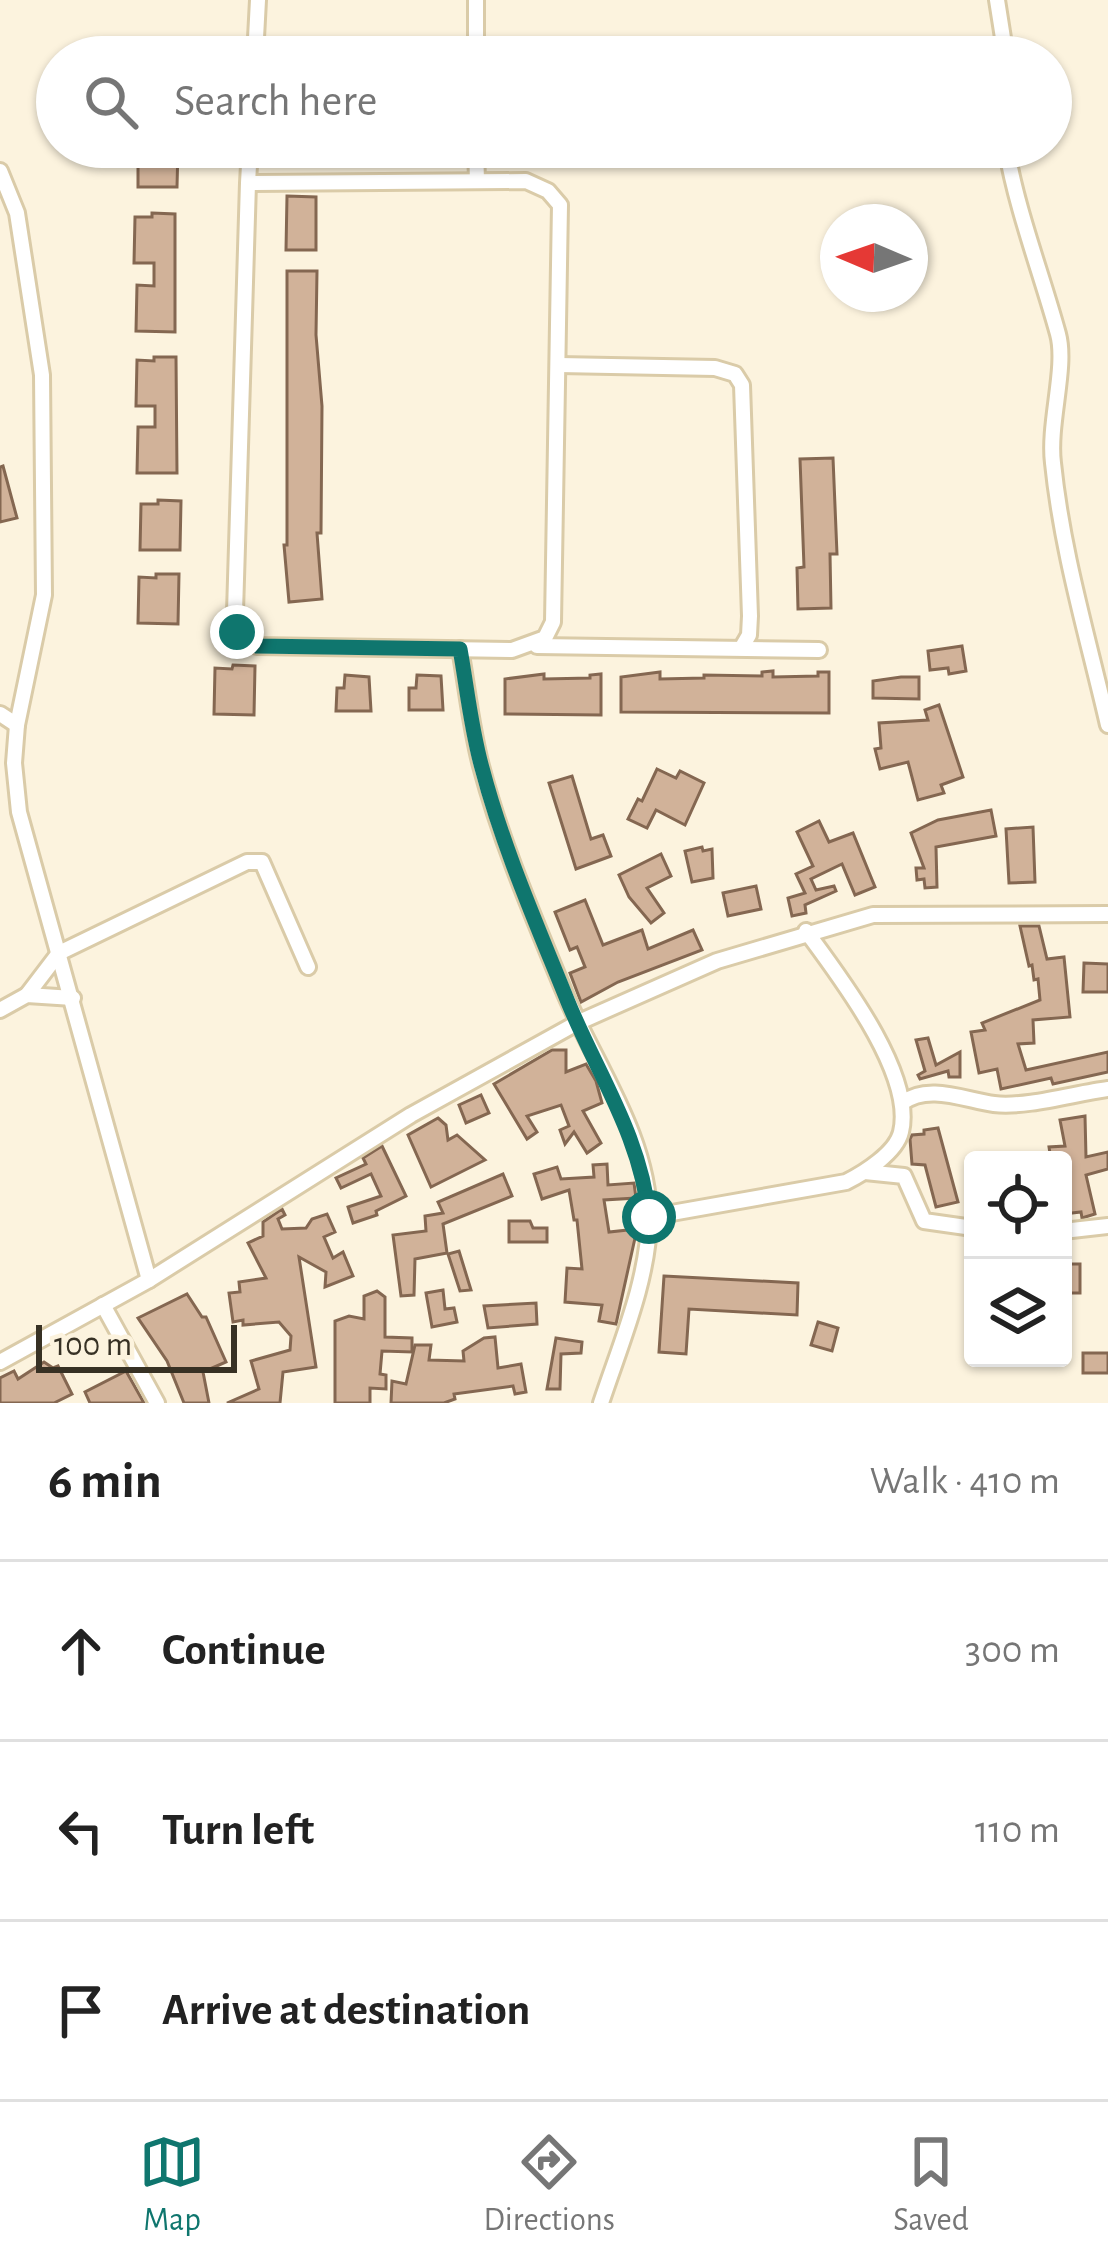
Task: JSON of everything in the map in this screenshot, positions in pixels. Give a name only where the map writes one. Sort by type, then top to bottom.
[{"type":"street","points":[[256,36],[258,0]]},
{"type":"street","points":[[476,0],[476,36]]},
{"type":"street","points":[[997,0],[1003,36]]},
{"type":"street","points":[[249,168],[237,632],[257,646],[819,650]]},
{"type":"street","points":[[476,168],[476,181]]},
{"type":"street","points":[[1011,168],[1059,337],[1051,428],[1056,488],[1074,590],[1108,725]]},
{"type":"street","points":[[0,171],[17,213],[42,375],[44,595],[7,762],[149,1280]]},
{"type":"street","points":[[248,183],[526,181],[548,191],[560,205],[554,622],[545,638],[533,646]]},
{"type":"street","points":[[559,364],[715,368],[735,374],[742,385],[750,616],[749,635],[742,647]]},
{"type":"street","points":[[460,649],[481,766],[525,896],[577,1023],[620,1106],[646,1183],[646,1248],[602,1403]]},
{"type":"street","points":[[0,714],[17,724]]},
{"type":"street","points":[[0,1010],[27,995],[59,953],[247,862],[262,862],[308,967]]},
{"type":"street","points":[[0,1361],[149,1280],[411,1115],[577,1023],[717,961],[873,915],[1108,914]]},
{"type":"street","points":[[649,1217],[832,1186],[865,1172],[897,1141],[902,1103],[863,1008],[806,932]]},
{"type":"street","points":[[27,995],[73,998]]},
{"type":"street","points":[[902,1103],[908,1098],[952,1094],[1003,1104],[1108,1089]]},
{"type":"street","points":[[865,1172],[904,1176],[924,1221],[964,1227]]},
{"type":"street","points":[[1072,1231],[1108,1226]]},
{"type":"street","points":[[103,1305],[157,1403]]},
{"type":"building","points":[[138,168],[177,168],[177,187],[138,187]]},
{"type":"building","points":[[287,196],[316,197],[316,250],[286,250]]},
{"type":"building","points":[[152,213],[175,214],[175,332],[136,331],[137,285],[154,286],[154,263],[134,263],[135,217],[152,217]]},
{"type":"building","points":[[287,271],[317,271],[322,406],[321,533],[317,533],[322,599],[289,602],[284,545]]},
{"type":"building","points":[[154,357],[176,357],[177,473],[137,473],[138,427],[155,427],[155,406],[136,406],[137,360],[154,361]]},
{"type":"building","points":[[833,458],[837,554],[830,554],[831,608],[798,609],[797,568],[804,567],[800,459]]},
{"type":"building","points":[[0,467],[17,518],[0,522]]},
{"type":"building","points":[[158,500],[181,501],[180,550],[140,550],[141,504],[158,504]]},
{"type":"building","points":[[156,574],[179,574],[178,624],[138,623],[139,577],[156,578]]},
{"type":"building","points":[[962,646],[966,671],[930,670],[928,651]]},
{"type":"building","points":[[233,665],[255,666],[254,715],[214,714],[215,668],[232,669]]},
{"type":"building","points":[[773,671],[773,677],[829,672],[829,713],[621,712],[621,677],[660,672],[660,679],[762,676],[762,672]]},
{"type":"building","points":[[544,674],[544,679],[601,674],[601,715],[505,714],[505,679]]},
{"type":"building","points":[[345,675],[369,677],[371,711],[336,711],[337,688],[344,688]]},
{"type":"building","points":[[417,675],[441,676],[443,710],[409,710],[409,688],[416,688]]},
{"type":"building","points":[[919,677],[919,699],[873,698],[873,681]]},
{"type":"building","points":[[939,705],[963,777],[941,785],[944,793],[918,800],[908,762],[880,769],[875,749],[881,748],[879,723],[928,720],[925,710]]},
{"type":"building","points":[[657,769],[676,778],[680,771],[704,783],[685,825],[656,810],[647,828],[628,819]]},
{"type":"building","points":[[572,776],[591,839],[603,835],[611,856],[576,869],[549,783]]},
{"type":"building","points":[[991,810],[996,836],[936,847],[937,887],[925,888],[924,879],[917,880],[916,868],[924,868],[911,833],[938,820]]},
{"type":"building","points":[[819,821],[829,842],[853,833],[875,887],[855,895],[842,864],[811,879],[816,890],[834,886],[836,891],[805,905],[806,913],[792,916],[788,898],[805,893],[796,874],[813,866],[797,832]]},
{"type":"building","points":[[1033,827],[1035,882],[1009,883],[1006,829]]},
{"type":"building","points":[[702,847],[703,851],[712,849],[713,878],[692,882],[685,851]]},
{"type":"building","points":[[661,854],[671,876],[647,888],[664,913],[651,923],[629,897],[619,875]]},
{"type":"building","points":[[756,886],[761,909],[728,916],[723,893]]},
{"type":"building","points":[[585,900],[603,945],[642,930],[648,949],[693,930],[702,950],[618,982],[581,1002],[570,973],[585,967],[577,947],[570,950],[555,912]]},
{"type":"building","points":[[1020,926],[1039,926],[1047,959],[1064,957],[1070,1017],[1033,1020],[1034,1043],[1018,1044],[1026,1070],[1108,1052],[1108,1072],[1001,1089],[997,1069],[979,1073],[971,1032],[985,1030],[982,1023],[1040,1000]]},
{"type":"building","points":[[1084,963],[1108,964],[1108,992],[1083,992]]},
{"type":"building","points":[[928,1038],[936,1065],[960,1052],[960,1077],[949,1077],[948,1071],[920,1079],[918,1075],[925,1071],[916,1040]]},
{"type":"building","points":[[552,1050],[566,1050],[566,1072],[586,1064],[596,1081],[602,1103],[583,1111],[601,1143],[587,1153],[574,1132],[565,1144],[560,1130],[569,1126],[561,1105],[527,1116],[537,1132],[527,1139],[494,1084]]},
{"type":"building","points":[[481,1095],[489,1113],[466,1123],[459,1105]]},
{"type":"building","points":[[1085,1116],[1086,1157],[1108,1152],[1108,1169],[1086,1175],[1095,1214],[1082,1218],[1081,1212],[1072,1213],[1072,1151],[1050,1151],[1049,1147],[1065,1146],[1060,1120]]},
{"type":"building","points":[[438,1118],[446,1125],[448,1140],[457,1135],[485,1160],[431,1187],[408,1135]]},
{"type":"building","points":[[938,1128],[958,1202],[936,1207],[925,1165],[912,1164],[910,1139]]},
{"type":"building","points":[[382,1146],[406,1196],[376,1211],[377,1215],[353,1223],[348,1207],[381,1196],[371,1174],[341,1188],[336,1178],[366,1164],[363,1158]]},
{"type":"building","points":[[607,1164],[608,1185],[634,1183],[636,1198],[604,1200],[609,1232],[637,1229],[616,1324],[599,1321],[602,1305],[565,1302],[567,1268],[582,1269],[577,1220],[569,1190],[542,1199],[534,1174],[557,1167],[561,1179],[594,1177],[593,1165]]},
{"type":"building","points":[[503,1174],[512,1196],[443,1224],[447,1253],[415,1259],[414,1295],[401,1296],[393,1235],[426,1231],[425,1216],[443,1213],[438,1202]]},
{"type":"building","points":[[282,1209],[285,1215],[278,1219],[282,1229],[306,1228],[312,1219],[327,1214],[335,1232],[324,1237],[333,1258],[343,1252],[353,1276],[325,1287],[326,1272],[299,1257],[316,1367],[283,1372],[280,1403],[227,1403],[259,1389],[251,1361],[290,1350],[291,1336],[279,1322],[233,1322],[229,1293],[240,1292],[239,1282],[266,1278],[248,1243],[263,1236],[263,1222]]},
{"type":"building","points":[[509,1221],[530,1221],[533,1228],[547,1228],[547,1242],[509,1242]]},
{"type":"building","points":[[459,1251],[471,1290],[460,1291],[448,1254]]},
{"type":"building","points":[[1072,1264],[1080,1264],[1080,1293],[1072,1293]]},
{"type":"building","points":[[664,1276],[798,1283],[797,1315],[689,1309],[686,1354],[659,1352]]},
{"type":"building","points":[[443,1290],[445,1309],[454,1308],[457,1322],[432,1327],[426,1293]]},
{"type":"building","points":[[377,1291],[385,1297],[385,1337],[412,1338],[412,1352],[382,1351],[380,1374],[386,1375],[386,1389],[370,1388],[370,1403],[335,1403],[335,1321],[349,1316],[364,1319],[364,1296]]},
{"type":"building","points":[[187,1294],[206,1317],[226,1362],[203,1372],[209,1403],[184,1403],[167,1361],[138,1318]]},
{"type":"building","points":[[536,1303],[537,1324],[488,1328],[484,1306]]},
{"type":"building","points":[[818,1322],[838,1328],[832,1351],[811,1345]]},
{"type":"building","points":[[495,1337],[498,1368],[521,1364],[526,1392],[515,1394],[513,1386],[454,1394],[455,1399],[444,1403],[391,1403],[392,1381],[406,1384],[415,1345],[431,1345],[429,1360],[464,1361],[463,1351]]},
{"type":"building","points":[[556,1338],[582,1342],[581,1353],[561,1354],[560,1389],[547,1389]]},
{"type":"building","points":[[1083,1353],[1108,1353],[1108,1373],[1083,1373]]},
{"type":"building","points":[[44,1362],[58,1366],[72,1394],[54,1403],[0,1403],[0,1378],[14,1371],[18,1379]]},
{"type":"building","points":[[126,1371],[144,1403],[90,1403],[85,1392]]},
{"type":"route","points":[[237,632],[257,646],[460,649],[481,766],[525,896],[577,1023],[620,1106],[646,1183],[649,1217]]}]
